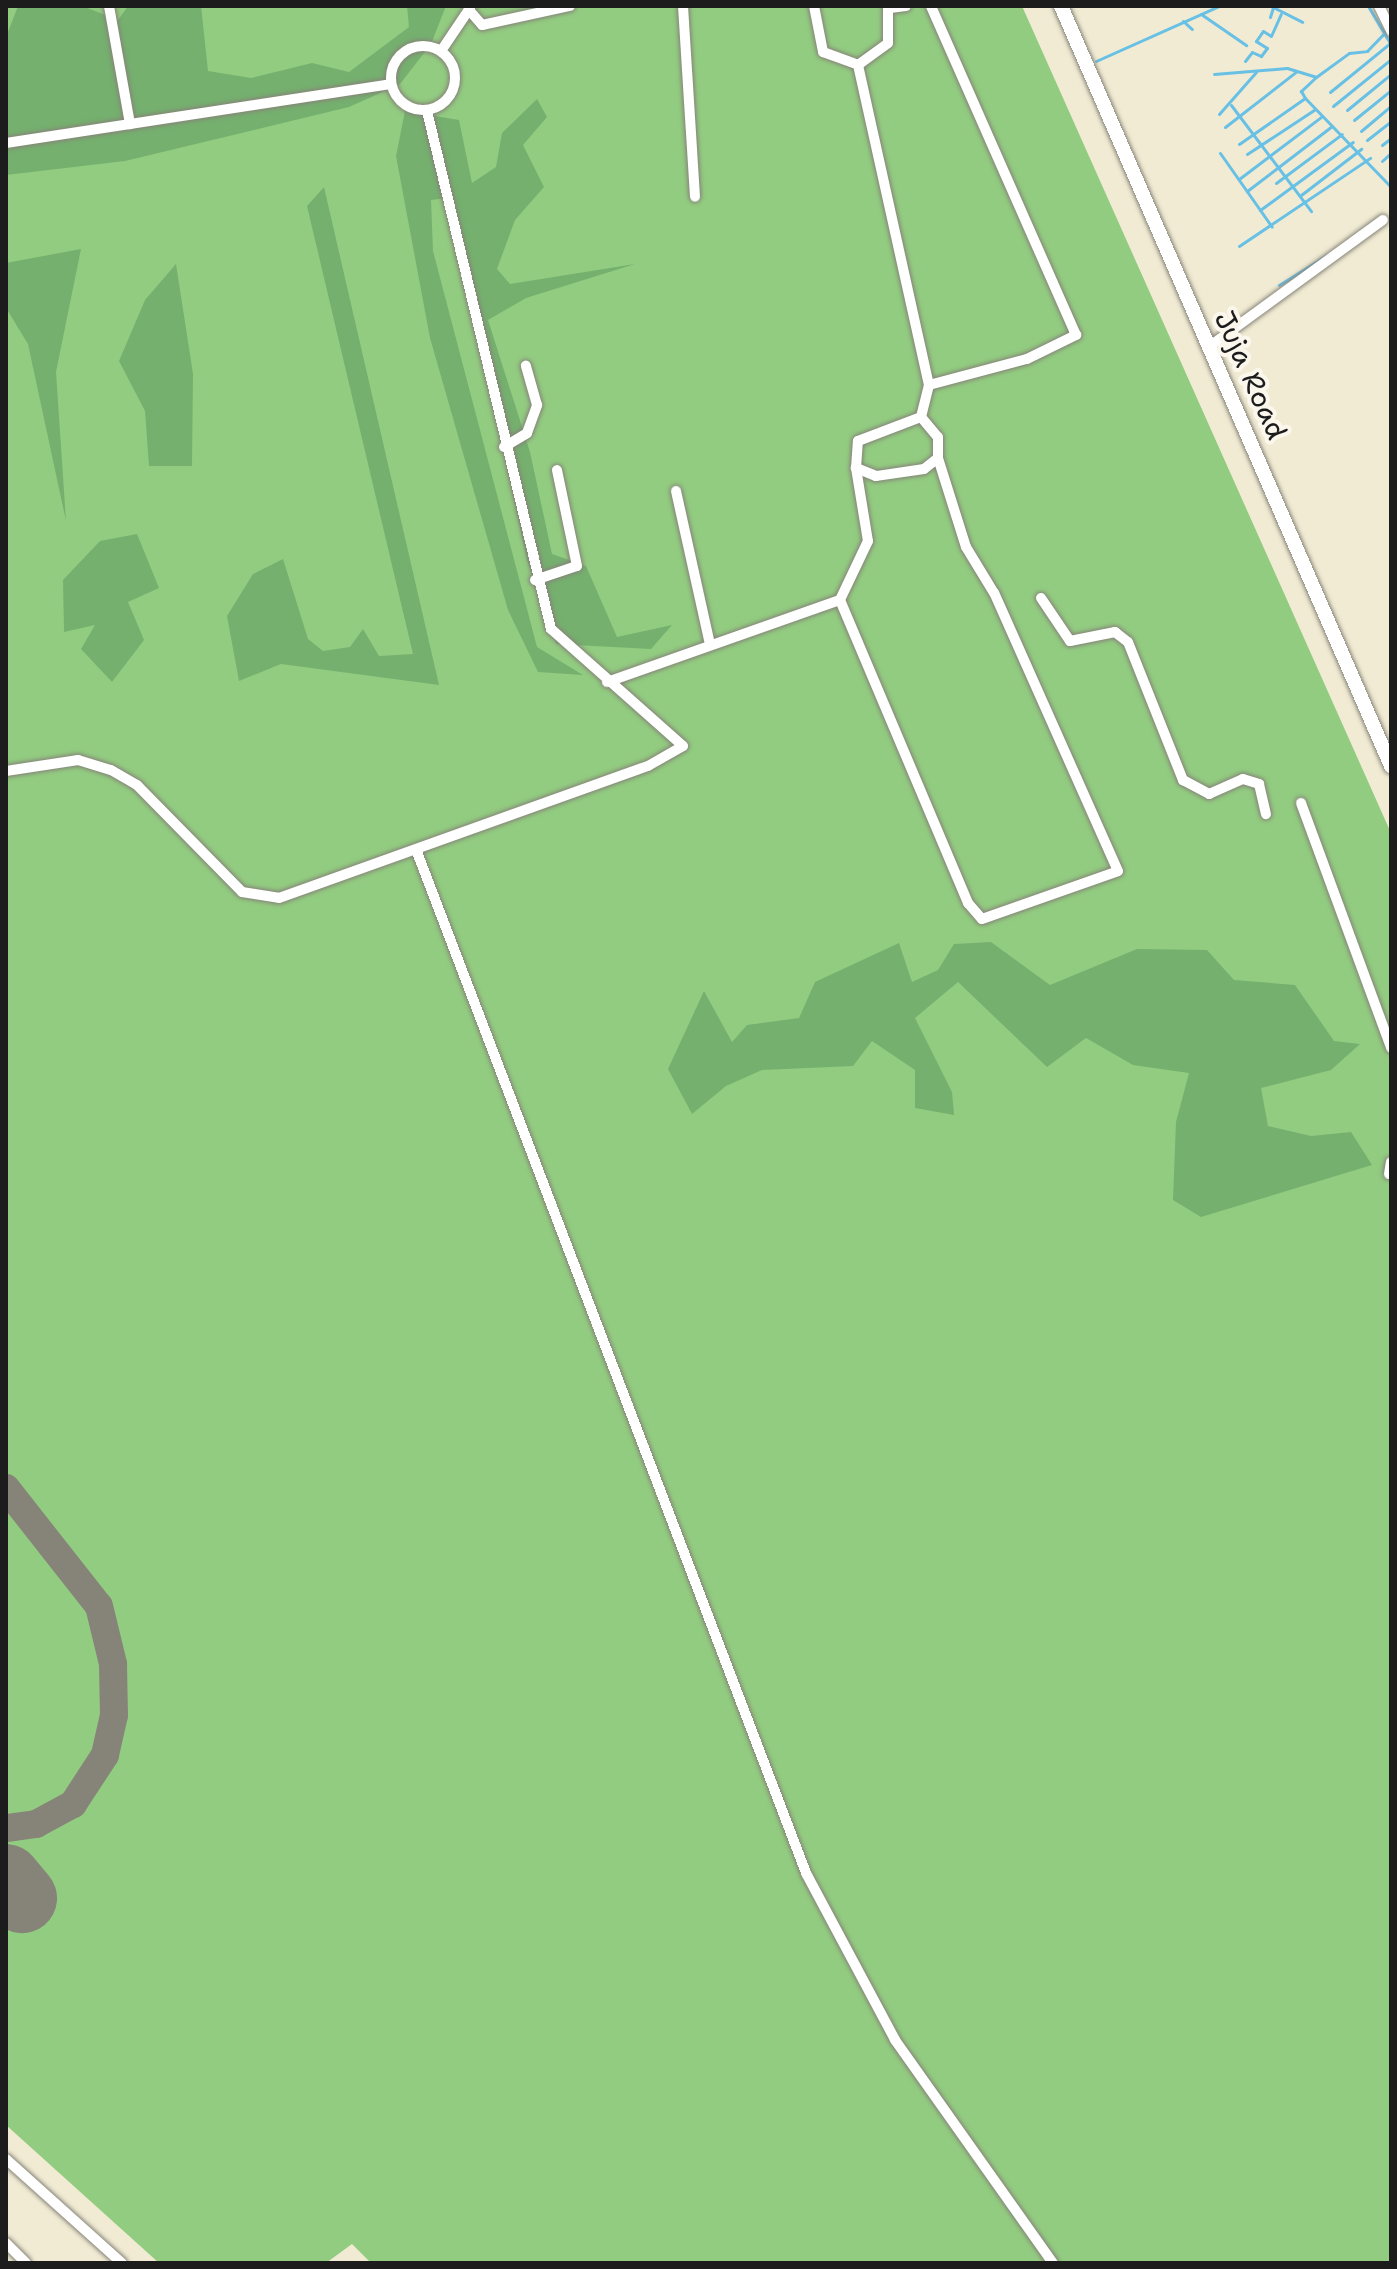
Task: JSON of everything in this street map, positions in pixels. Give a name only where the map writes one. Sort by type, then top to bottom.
[{"type":"main road","name":"Juja Road","points":[[1061,6],[1390,762]]},
{"type":"street","points":[[109,6],[130,124]]},
{"type":"street","points":[[441,51],[470,8],[482,25],[570,6]]},
{"type":"street","points":[[683,6],[695,197]]},
{"type":"street","points":[[812,6],[823,52],[858,65]]},
{"type":"street","points":[[858,65],[888,43],[889,7],[906,6]]},
{"type":"street","points":[[929,385],[1027,359],[1076,335],[931,6]]},
{"type":"street","points":[[1379,6],[1391,31]]},
{"type":"street","points":[[412,47],[441,51],[455,78],[452,93],[427,111],[403,105],[390,84],[391,68],[412,47]]},
{"type":"street","points":[[858,65],[929,385],[921,417]]},
{"type":"street","points":[[6,143],[390,84]]},
{"type":"street","points":[[6,771],[78,760],[111,770],[137,785],[242,892],[279,898],[417,852],[648,766],[683,746],[607,682],[551,629],[535,580],[427,111]]},
{"type":"street","points":[[1210,346],[1383,220]]},
{"type":"street","points":[[504,447],[527,433],[537,405],[526,366]]},
{"type":"street","points":[[840,600],[968,903],[982,919],[1118,871],[994,593],[966,547],[938,458],[938,437],[921,417]]},
{"type":"street","points":[[607,682],[840,600],[868,541],[856,468],[858,441],[921,417]]},
{"type":"street","points":[[856,468],[876,476],[924,469],[938,458]]},
{"type":"street","points":[[535,580],[577,566],[557,470]]},
{"type":"street","points":[[676,491],[710,644]]},
{"type":"street","points":[[1041,598],[1070,641],[1115,632],[1128,642],[1183,780],[1209,794],[1243,779],[1259,784],[1266,814]]},
{"type":"street","points":[[1301,803],[1391,1048]]},
{"type":"street","points":[[417,852],[806,1873],[895,2040],[1053,2263]]},
{"type":"street","points":[[8,2166],[122,2263]]},
{"type":"street","points":[[6,2243],[26,2263]]},
{"type":"green space","points":[[6,6],[1022,6],[1391,833],[1391,2263],[371,2263],[352,2244],[326,2263],[159,2263],[6,2125]]},
{"type":"green space","points":[[18,6],[85,7],[118,20],[128,6],[201,6],[208,71],[251,78],[312,63],[349,72],[409,27],[407,6],[446,6],[431,44],[400,84],[349,107],[125,161],[6,175],[6,37]]},
{"type":"green space","points":[[537,99],[547,117],[523,145],[544,187],[515,220],[497,269],[510,284],[635,264],[526,298],[488,320],[530,452],[552,554],[586,566],[617,637],[672,625],[651,649],[556,644],[527,560],[448,198],[431,200],[433,251],[537,647],[583,675],[538,672],[508,610],[430,338],[396,156],[405,111],[459,120],[472,183],[496,167],[502,133]]},
{"type":"green space","points":[[324,187],[439,685],[281,664],[239,681],[227,616],[253,574],[283,559],[308,639],[323,651],[350,647],[363,629],[379,656],[413,654],[307,206]]},
{"type":"green space","points":[[81,249],[56,372],[66,521],[28,344],[6,308],[6,263]]},
{"type":"green space","points":[[176,264],[193,374],[192,466],[149,466],[145,411],[119,361],[145,300]]},
{"type":"green space","points":[[137,534],[159,588],[128,602],[144,640],[112,682],[81,649],[95,625],[64,632],[63,580],[100,541]]},
{"type":"green space","points":[[991,942],[1050,985],[1137,949],[1207,950],[1234,980],[1295,985],[1334,1041],[1360,1044],[1331,1070],[1261,1088],[1268,1126],[1311,1136],[1351,1132],[1372,1165],[1201,1217],[1173,1200],[1176,1122],[1189,1073],[1133,1065],[1086,1038],[1047,1067],[958,982],[915,1018],[952,1092],[954,1115],[915,1108],[915,1070],[872,1041],[853,1066],[762,1070],[726,1086],[692,1114],[668,1069],[704,991],[732,1042],[747,1025],[799,1018],[815,982],[899,943],[912,982],[938,970],[954,944]]},
{"type":"waterway","points":[[1096,61],[1219,6]]},
{"type":"waterway","points":[[1271,6],[1302,22]]},
{"type":"waterway","points":[[1368,6],[1390,43]]},
{"type":"waterway","points":[[1270,17],[1273,7]]},
{"type":"waterway","points":[[1201,14],[1246,45]]},
{"type":"waterway","points":[[1245,61],[1252,52],[1261,56],[1267,48],[1256,41],[1263,31],[1271,36],[1281,14]]},
{"type":"waterway","points":[[1183,21],[1192,29]]},
{"type":"waterway","points":[[1214,74],[1287,68],[1316,77],[1349,53],[1367,51],[1386,31]]},
{"type":"waterway","points":[[1330,92],[1390,43]]},
{"type":"waterway","points":[[1333,106],[1391,59]]},
{"type":"waterway","points":[[1225,127],[1297,71]]},
{"type":"waterway","points":[[1219,114],[1256,72]]},
{"type":"waterway","points":[[1347,110],[1391,74]]},
{"type":"waterway","points":[[1316,77],[1301,91],[1305,98],[1390,186]]},
{"type":"waterway","points":[[1354,120],[1391,90]]},
{"type":"waterway","points":[[1239,144],[1305,98]]},
{"type":"waterway","points":[[1231,105],[1311,211]]},
{"type":"waterway","points":[[1361,131],[1391,106]]},
{"type":"waterway","points":[[1247,154],[1314,110]]},
{"type":"waterway","points":[[1239,179],[1321,117]]},
{"type":"waterway","points":[[1367,140],[1391,121]]},
{"type":"waterway","points":[[1247,191],[1332,126]]},
{"type":"waterway","points":[[1276,183],[1342,134]]},
{"type":"waterway","points":[[1382,145],[1391,138]]},
{"type":"waterway","points":[[1260,210],[1353,142]]},
{"type":"waterway","points":[[1301,195],[1361,149]]},
{"type":"waterway","points":[[1220,153],[1272,227]]},
{"type":"waterway","points":[[1382,161],[1391,153]]},
{"type":"waterway","points":[[1239,246],[1370,158]]},
{"type":"waterway","points":[[1279,285],[1327,255]]},
{"type":"taxiway","points":[[6,1488],[99,1606],[113,1664],[114,1715],[105,1755],[73,1804],[36,1824],[6,1828]]},
{"type":"runway","points":[[6,1879],[22,1898]]}]
